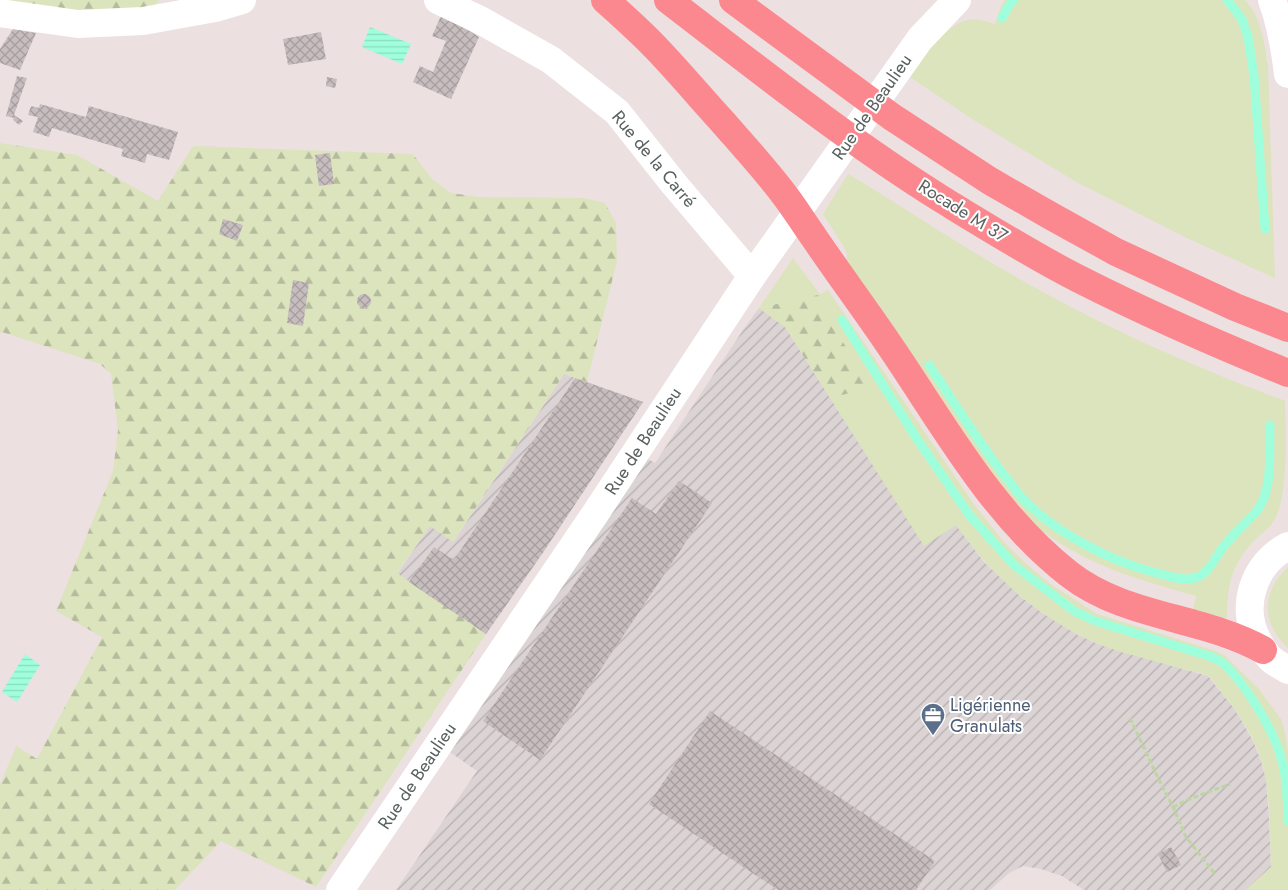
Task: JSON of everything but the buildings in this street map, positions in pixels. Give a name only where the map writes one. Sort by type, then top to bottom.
[{"type":"highway","points":[[605,0],[657,48],[746,148],[783,193],[890,346],[962,454],[1020,530],[1044,554],[1070,576],[1117,602],[1230,634],[1250,643],[1274,660]]},
{"type":"highway","name":"Rocade M 37","points":[[668,0],[830,123],[942,200],[1076,277],[1156,316],[1288,373]]},
{"type":"highway","points":[[734,0],[852,89],[990,181],[1116,252],[1235,307],[1288,328]]},
{"type":"street","points":[[0,13],[78,24],[134,22],[215,8],[242,0]]},
{"type":"street","name":"Rue de la Carré","points":[[438,0],[480,20],[551,60],[617,112],[674,184],[752,276]]},
{"type":"street","name":"Rue de Beaulieu","points":[[340,890],[595,514],[752,276],[920,39],[958,0]]},
{"type":"street","points":[[1272,0],[1285,50],[1288,74]]},
{"type":"street","points":[[1288,522],[1280,551],[1262,569],[1254,584],[1250,601],[1250,619],[1255,635],[1274,660],[1288,688]]},
{"type":"path","points":[[1130,718],[1186,837],[1215,874]]},
{"type":"path","points":[[1173,807],[1230,784]]},
{"type":"shaded area","points":[[370,27],[411,44],[402,64],[362,47]]},
{"type":"shaded area","points":[[759,308],[785,327],[924,545],[956,525],[984,562],[1021,597],[1078,635],[1123,652],[1208,676],[1233,707],[1243,723],[1254,743],[1266,779],[1271,867],[1246,890],[1084,890],[1062,876],[1041,869],[1023,866],[1009,873],[990,890],[396,890],[477,771],[447,750],[644,457],[655,463]]},
{"type":"shaded area","points":[[564,374],[643,402],[542,554],[486,634],[397,574],[430,526],[454,541]]},
{"type":"shaded area","points":[[25,654],[40,665],[17,702],[2,692]]},
{"type":"green space","points":[[0,0],[159,0],[143,21]]},
{"type":"green space","points":[[1005,0],[1245,0],[1259,23],[1268,66],[1275,278],[1189,239],[1078,183],[972,119],[907,75],[934,43],[951,28],[968,20],[975,19],[995,24]]},
{"type":"green space","points":[[0,143],[77,155],[158,201],[193,146],[413,154],[432,179],[451,193],[479,197],[584,198],[605,203],[616,223],[617,261],[587,382],[564,374],[453,542],[430,526],[397,573],[486,634],[316,887],[221,841],[175,890],[0,890],[0,785],[16,746],[37,759],[102,637],[56,611],[113,471],[118,430],[111,374],[100,364],[2,332],[0,333]]},
{"type":"green space","points":[[848,174],[952,239],[1072,308],[1162,351],[1285,401],[1286,460],[1281,503],[1272,523],[1246,550],[1235,567],[1229,586],[1227,618],[1193,610],[1196,596],[1134,578],[1076,553],[1040,529],[1026,517],[1002,490],[846,266],[847,254],[844,247],[823,214]]},
{"type":"green space","points":[[793,258],[820,294],[828,290],[973,503],[1002,540],[1024,562],[1049,583],[1097,614],[1224,655],[1258,688],[1281,719],[1288,751],[1288,890],[1246,890],[1271,867],[1266,780],[1261,758],[1252,737],[1234,708],[1210,678],[1201,673],[1124,653],[1098,644],[1051,619],[1029,603],[990,567],[956,525],[924,546],[830,398],[854,392],[864,377],[822,309],[818,295],[759,308]]},
{"type":"green space","points":[[818,295],[823,309],[867,384],[854,392],[830,398],[785,327],[759,308]]},
{"type":"green space","points":[[1288,567],[1288,648],[1273,628],[1268,608],[1269,597],[1273,587]]},
{"type":"waterway","points":[[1002,18],[1014,0]]},
{"type":"waterway","points":[[1227,0],[1242,19],[1248,37],[1254,76],[1265,229]]},
{"type":"waterway","points":[[842,320],[917,439],[970,516],[1014,565],[1074,611],[1095,621],[1209,656],[1221,662],[1231,671],[1256,704],[1279,751],[1285,776],[1288,821]]},
{"type":"waterway","points":[[929,365],[994,462],[1028,504],[1055,526],[1087,546],[1120,561],[1166,576],[1186,579],[1198,577],[1207,571],[1224,546],[1255,513],[1261,504],[1268,483],[1270,425]]},
{"type":"place","name":"Ligérienne Granulats","points":[[933,736]]}]
